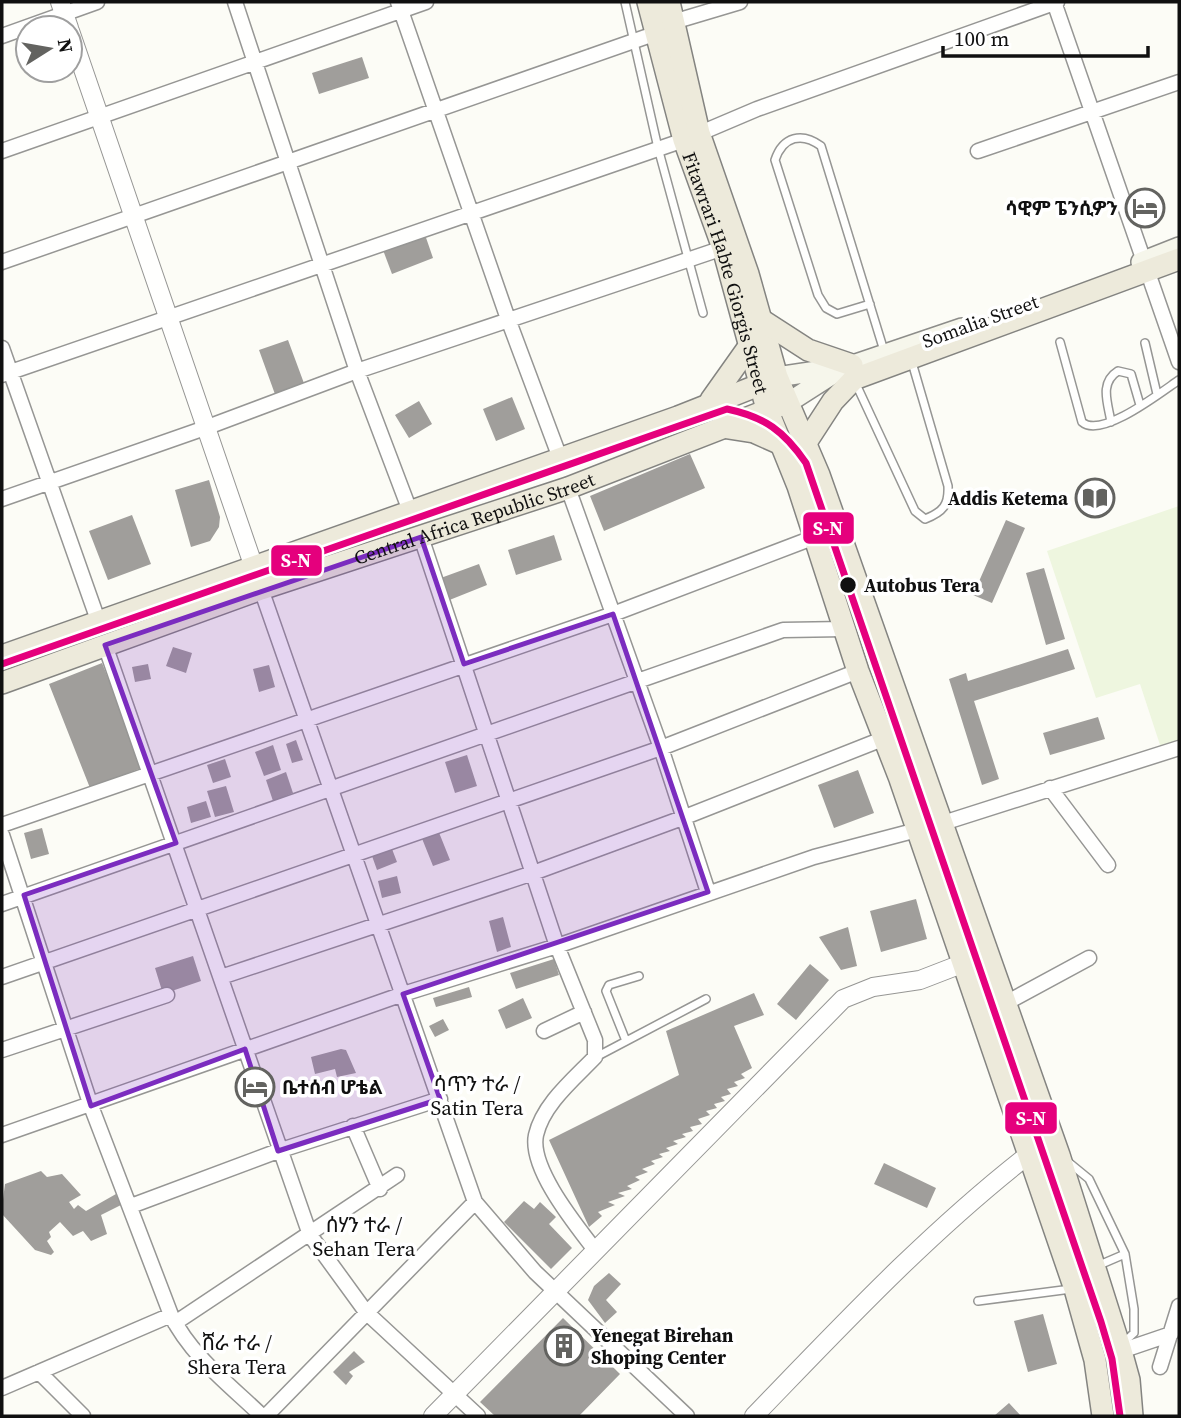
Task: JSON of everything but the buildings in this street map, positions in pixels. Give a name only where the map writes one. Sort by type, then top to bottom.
[{"type":"main road","name":"Fitawrari Habte Giorgis Street","points":[[648,2],[654,34],[691,137],[750,345],[769,381],[777,406],[781,444],[815,537],[858,671],[885,738],[964,963],[1075,1289],[1095,1360],[1103,1416]]},
{"type":"main road","points":[[671,12],[691,137],[739,249],[760,319],[769,381]]},
{"type":"main road","name":"Somalia Street","points":[[769,381],[850,370],[886,355],[1146,267],[1179,247]]},
{"type":"main road","points":[[1132,1416],[1129,1380],[1121,1349],[1059,1155],[819,475],[805,444],[777,406],[850,370],[910,358],[1146,267],[1179,259]]},
{"type":"main road","points":[[760,319],[808,350],[850,370]]},
{"type":"main road","points":[[710,402],[728,381],[750,345]]},
{"type":"main road","points":[[805,444],[850,370]]},
{"type":"main road","name":"Central Africa Republic Street","points":[[2,656],[769,381]]},
{"type":"main road","name":"Central Africa Republic Street","points":[[2,683],[261,590],[568,488],[777,406]]},
{"type":"main road","points":[[722,427],[754,432],[781,444]]},
{"type":"street","points":[[74,14],[97,2]]},
{"type":"street","points":[[234,2],[320,264],[410,511]]},
{"type":"street","points":[[2,151],[100,118],[400,7],[426,2]]},
{"type":"street","points":[[671,12],[740,2]]},
{"type":"street","points":[[6,373],[691,137],[757,108],[1055,2],[1179,362]]},
{"type":"street","points":[[400,7],[508,319],[560,458]]},
{"type":"street","points":[[2,262],[287,165],[654,34]]},
{"type":"street","points":[[84,71],[261,590],[475,1202],[535,1272],[687,1416]]},
{"type":"street","points":[[978,151],[1093,114],[1179,82]]},
{"type":"street","points":[[2,499],[205,428],[357,370],[723,248]]},
{"type":"street","points":[[2,348],[6,373],[99,623]]},
{"type":"street","points":[[568,488],[685,817],[708,892]]},
{"type":"street","points":[[421,537],[557,946],[595,1040],[595,1057],[558,1096],[544,1116],[535,1145],[552,1190],[595,1250]]},
{"type":"street","points":[[2,825],[613,614],[815,537]]},
{"type":"street","points":[[2,904],[783,631],[845,629]]},
{"type":"street","points":[[105,645],[176,843],[278,1151],[310,1235],[366,1312],[478,1416]]},
{"type":"street","points":[[2,977],[197,907],[661,748],[858,671]]},
{"type":"street","points":[[221,977],[533,873],[685,817],[885,738]]},
{"type":"street","points":[[2,1135],[91,1106],[403,994],[557,946],[825,853],[940,824],[1179,748]]},
{"type":"street","points":[[1050,788],[1108,865]]},
{"type":"street","points":[[2,835],[91,1106],[173,1319],[201,1357],[264,1416],[475,1202]]},
{"type":"street","points":[[1004,1004],[1089,958]]},
{"type":"street","points":[[433,1416],[844,999],[873,988],[920,980],[964,963]]},
{"type":"street","points":[[2,1050],[167,995]]},
{"type":"street","points":[[544,1031],[584,1012]]},
{"type":"street","points":[[131,1206],[278,1151],[440,1099]]},
{"type":"street","points":[[353,1126],[380,1189]]},
{"type":"street","points":[[754,1416],[906,1259],[981,1192],[1028,1155]]},
{"type":"street","points":[[2,1388],[173,1319],[310,1235],[397,1175]]},
{"type":"street","points":[[1160,1367],[1175,1330],[1179,1306]]},
{"type":"street","points":[[1121,1349],[1175,1330]]},
{"type":"street","points":[[40,1372],[83,1416]]},
{"type":"lane","points":[[625,2],[632,42],[686,260],[703,313]]},
{"type":"lane","points":[[870,303],[837,314],[827,308],[818,295],[775,160],[784,143],[794,138],[805,137],[821,146],[870,303],[886,355]]},
{"type":"lane","points":[[1060,342],[1082,422],[1094,429],[1111,422],[1179,380]]},
{"type":"lane","points":[[1145,343],[1157,394]]},
{"type":"lane","points":[[850,370],[915,511],[925,519],[938,514],[947,503],[948,485],[910,358]]},
{"type":"lane","points":[[1111,422],[1105,385],[1118,371],[1131,374],[1140,405]]},
{"type":"lane","points":[[626,1041],[606,991],[609,985],[639,976]]},
{"type":"lane","points":[[595,1057],[706,999]]},
{"type":"lane","points":[[1059,1155],[1090,1179],[1125,1254],[1134,1309],[1134,1333],[1121,1349]]},
{"type":"lane","points":[[1096,1266],[1125,1254]]},
{"type":"lane","points":[[978,1301],[1075,1289]]},
{"type":"highlighted area","points":[[421,537],[464,664],[613,614],[708,892],[403,994],[440,1099],[278,1151],[245,1049],[91,1106],[24,895],[176,843],[105,645]]},
{"type":"green space","points":[[1179,506],[1179,746],[1162,751],[1140,684],[1096,698],[1047,551]]},
{"type":"transit line","name":"S-N","points":[[2,664],[727,409],[752,416],[772,427],[790,442],[806,463],[1101,1322],[1112,1359],[1120,1416]]},
{"type":"place","name":"ሳዊም ፔንሲዎን","points":[[1145,208]]},
{"type":"place","name":"Addis Ketema","points":[[1095,498]]},
{"type":"place","name":"Autobus Tera","points":[[848,585]]},
{"type":"place","name":"ቤተሰብ ሆቴል","points":[[255,1087]]},
{"type":"place","name":"Yenegat Birehan Shoping Center","points":[[564,1346]]},
{"type":"district","name":"ሳጥን ተራ / Satin Tera","points":[[477,1095]]},
{"type":"district","name":"ሰሃን ተራ / Sehan Tera","points":[[364,1236]]},
{"type":"district","name":"ሸራ ተራ / Shera Tera","points":[[237,1354]]}]
